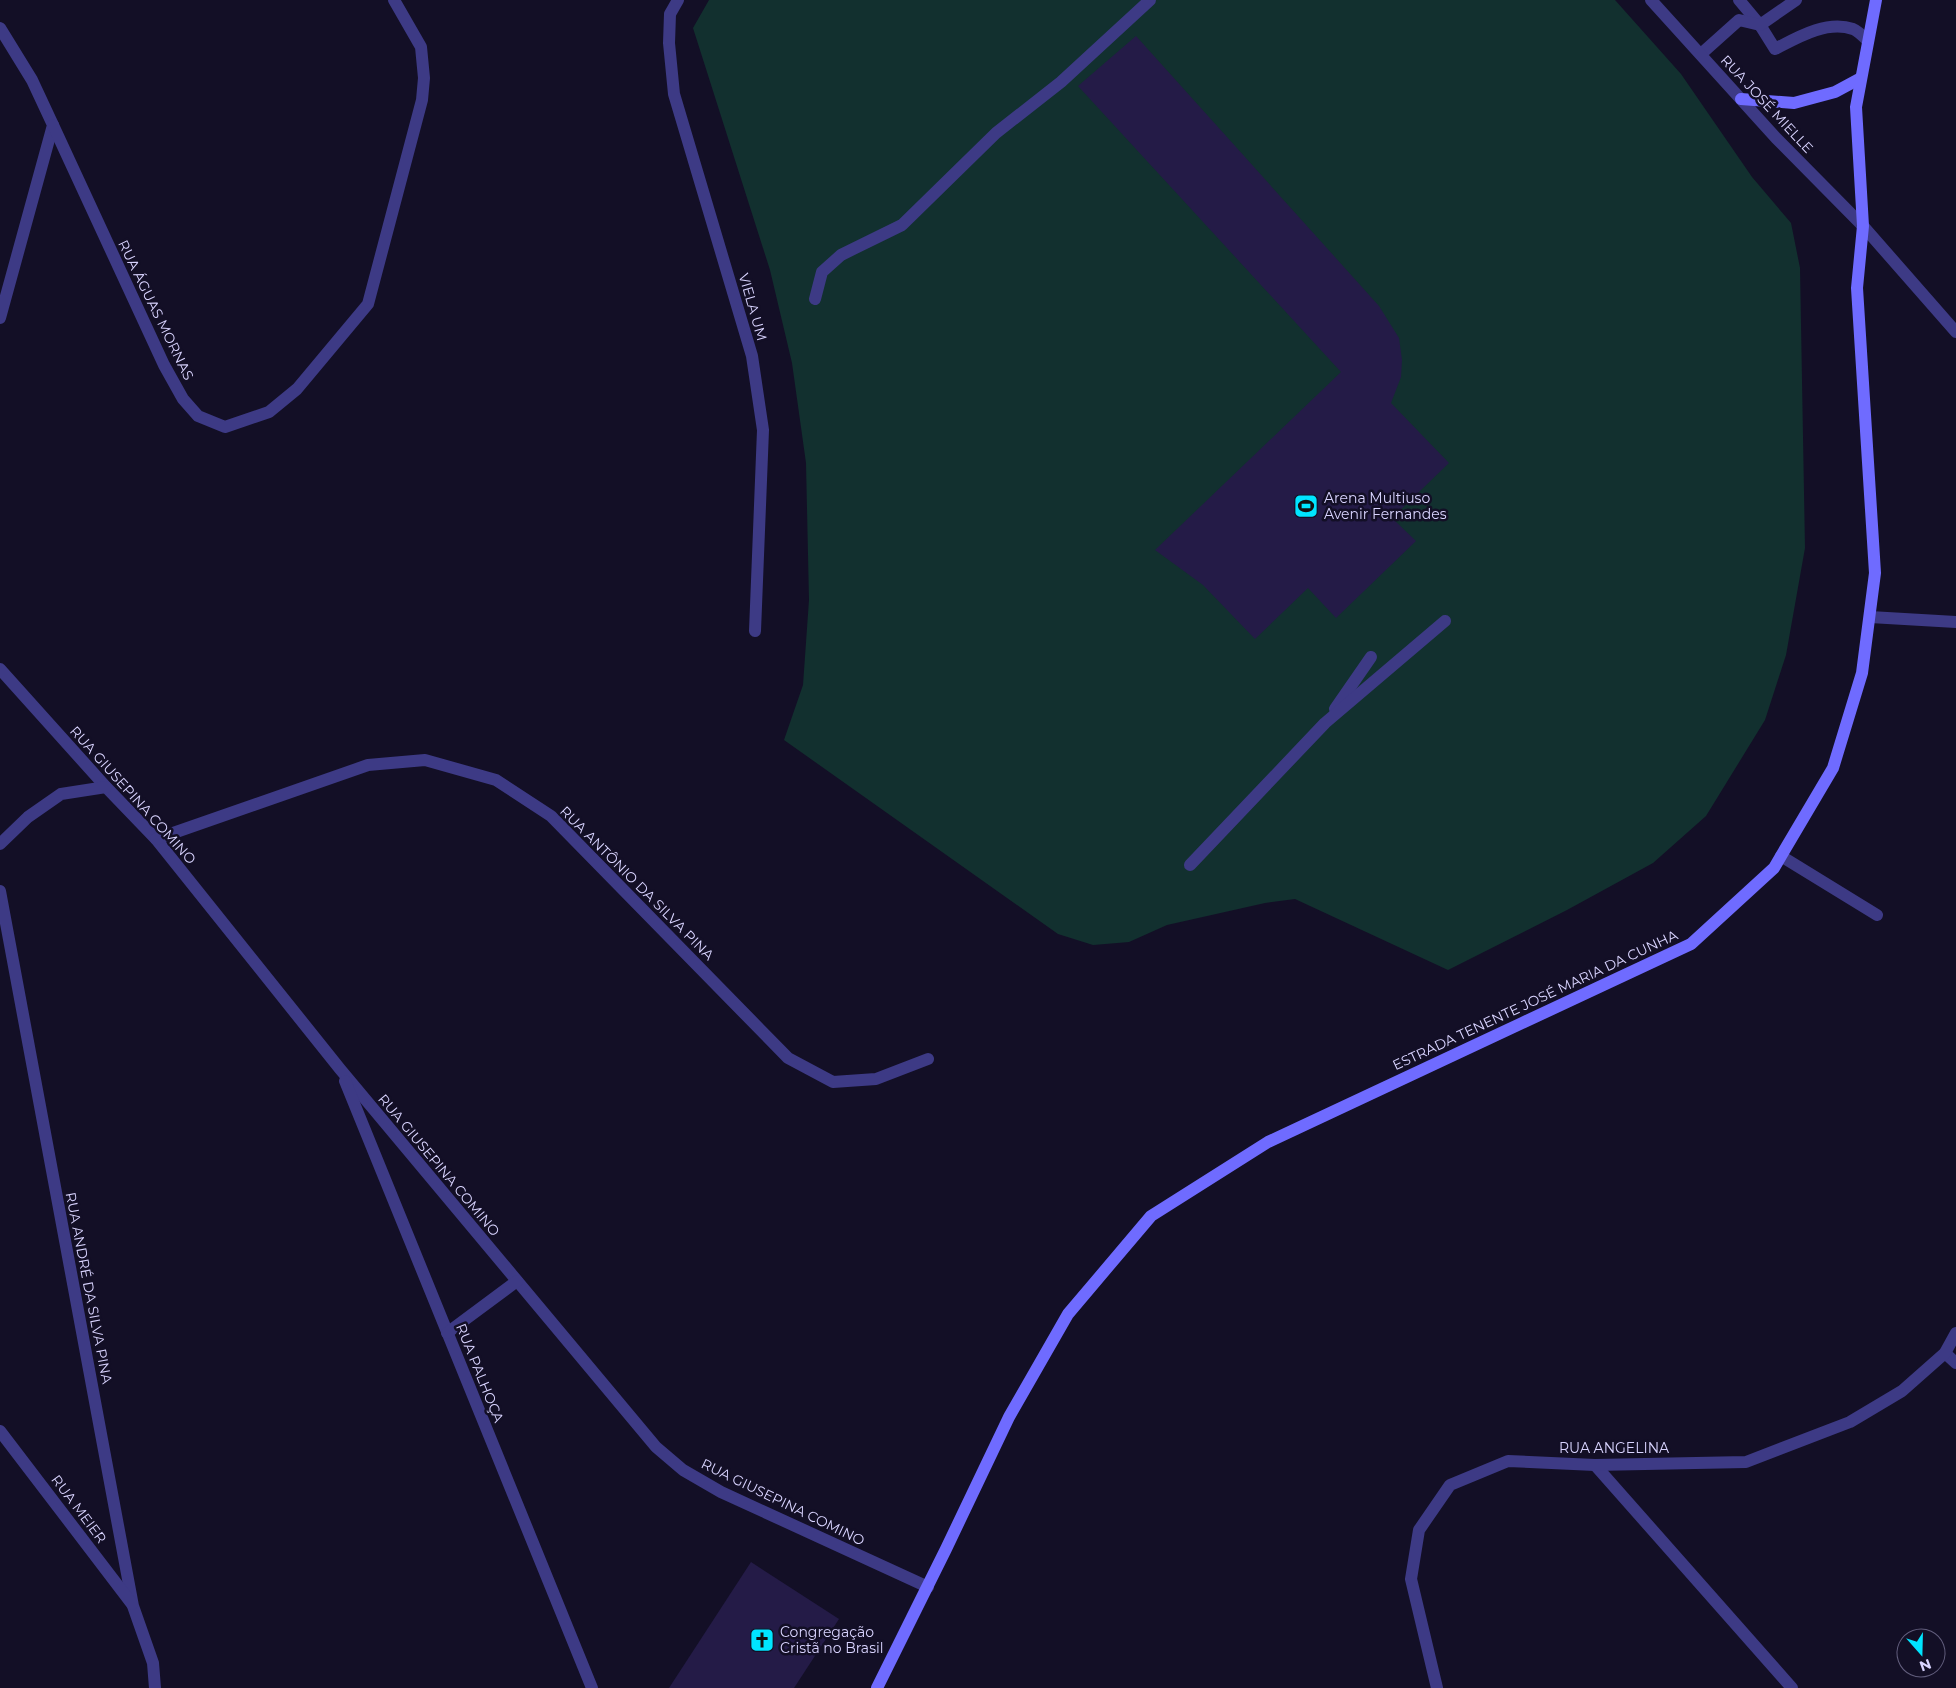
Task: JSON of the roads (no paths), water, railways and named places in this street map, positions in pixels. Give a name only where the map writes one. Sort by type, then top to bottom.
[{"type":"main road","name":"ESTRADA TENENTE JOSÉ MARIA DA CUNHA","points":[[877,1688],[1010,1417],[1068,1314],[1151,1216],[1268,1142],[1691,944],[1774,868],[1833,768],[1862,673],[1870,617],[1875,573],[1857,288],[1863,226],[1856,107],[1874,1]]},
{"type":"main road","points":[[1741,99],[1794,103],[1835,92],[1861,78]]},
{"type":"street","name":"RUA ÁGUAS MORNAS","points":[[53,125],[164,365],[183,399],[198,416],[225,427],[268,412],[297,389],[368,304],[422,100],[424,78],[421,47],[394,0]]},
{"type":"street","name":"VIELA UM","points":[[678,0],[670,14],[668,43],[674,94],[752,356],[762,430],[755,631]]},
{"type":"street","points":[[815,299],[822,272],[841,255],[902,225],[996,133],[1061,82],[1150,0]]},
{"type":"street","name":"RUA JOSÉ MIELLE","points":[[1651,0],[1776,138],[1863,226],[1956,332]]},
{"type":"street","points":[[1739,0],[1760,25],[1775,49],[1805,34],[1835,26],[1855,29],[1868,41]]},
{"type":"street","points":[[1701,54],[1739,20],[1760,25],[1796,0]]},
{"type":"street","points":[[0,28],[32,80],[53,125],[0,318]]},
{"type":"street","points":[[1870,617],[1956,622]]},
{"type":"street","points":[[1190,865],[1325,723],[1445,621]]},
{"type":"street","points":[[1325,723],[1371,657]]},
{"type":"street","name":"RUA GIUSEPINA COMINO","points":[[0,669],[106,787],[156,839],[340,1069],[656,1447],[683,1470],[721,1492],[928,1587]]},
{"type":"street","name":"RUA ANTÔNIO DA SILVA PINA","points":[[156,839],[368,765],[426,760],[496,780],[551,816],[788,1058],[833,1082],[876,1079],[928,1059]]},
{"type":"street","points":[[0,844],[28,817],[61,794],[106,787]]},
{"type":"street","points":[[1781,856],[1877,916]]},
{"type":"street","name":"RUA ANDRÉ DA SILVA PINA","points":[[0,891],[133,1606],[153,1663],[155,1688]]},
{"type":"street","name":"RUA PALHOÇA","points":[[340,1069],[592,1688]]},
{"type":"street","points":[[447,1332],[517,1280]]},
{"type":"street","name":"RUA ANGELINA","points":[[1436,1688],[1412,1579],[1419,1530],[1450,1485],[1508,1461],[1595,1465],[1746,1462],[1850,1422],[1902,1391],[1945,1353],[1956,1333]]},
{"type":"street","points":[[1945,1353],[1956,1363]]},
{"type":"street","name":"RUA MEIER","points":[[0,1431],[133,1606]]},
{"type":"street","points":[[1595,1465],[1792,1688]]},
{"type":"place","name":"Arena Multiuso Avenir Fernandes","points":[[1306,506]]},
{"type":"place","name":"Congregação Cristã no Brasil","points":[[762,1640]]}]
